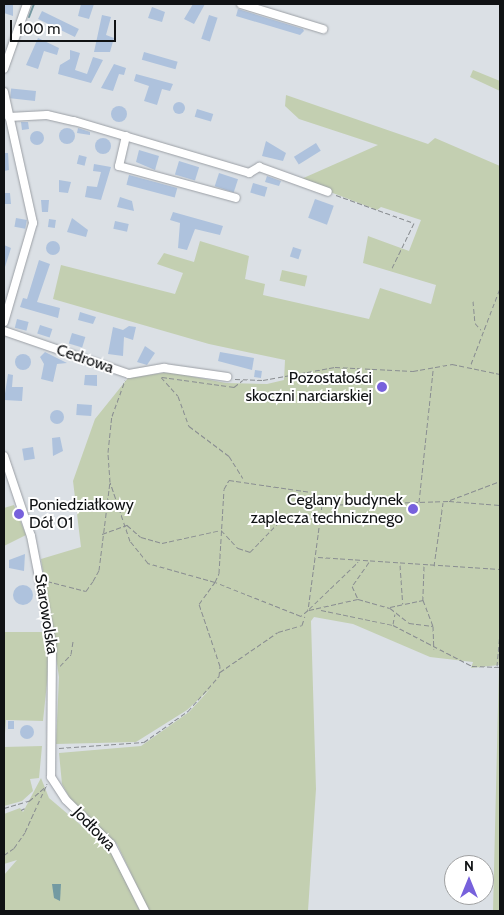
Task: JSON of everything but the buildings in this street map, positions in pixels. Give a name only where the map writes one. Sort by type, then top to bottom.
[{"type":"street","points":[[4,69],[27,4]]},
{"type":"street","points":[[241,4],[323,29]]},
{"type":"street","points":[[4,92],[33,222],[4,322]]},
{"type":"street","points":[[9,116],[47,115],[126,136],[249,173],[259,167],[328,192]]},
{"type":"street","points":[[126,136],[119,166],[236,198]]},
{"type":"street","name":"Cedrowa","points":[[4,331],[129,379],[164,368],[227,377]]},
{"type":"street","name":"Starowolska","points":[[4,456],[6,467],[29,529],[40,578],[54,672],[51,777]]},
{"type":"street","name":"Jodłowa","points":[[51,777],[62,795],[111,844],[145,911]]},
{"type":"path","points":[[328,192],[414,224],[392,268]]},
{"type":"path","points":[[471,365],[482,331],[500,288]]},
{"type":"path","points":[[473,301],[475,323],[482,331]]},
{"type":"path","points":[[237,379],[243,380],[335,367],[433,369],[471,365],[500,374]]},
{"type":"path","points":[[419,503],[433,369]]},
{"type":"path","points":[[154,378],[161,377],[234,387],[243,380]]},
{"type":"path","points":[[161,377],[178,396],[189,426],[229,456],[244,479]]},
{"type":"path","points":[[40,578],[86,591],[99,570],[110,482],[108,434],[129,379]]},
{"type":"path","points":[[51,749],[144,742],[196,704],[220,672],[278,632],[302,625],[308,610],[317,557],[322,505],[311,492],[244,479],[225,484],[215,582],[199,604],[220,672]]},
{"type":"path","points":[[450,501],[500,481]]},
{"type":"path","points":[[110,482],[130,541],[148,563],[215,582],[305,616]]},
{"type":"path","points":[[322,505],[450,501],[500,505]]},
{"type":"path","points":[[434,566],[443,502]]},
{"type":"path","points":[[221,530],[238,548],[250,552],[281,520],[321,518]]},
{"type":"path","points":[[126,525],[141,537],[162,543],[221,530]]},
{"type":"path","points":[[102,534],[126,525]]},
{"type":"path","points":[[317,557],[400,565],[500,569]]},
{"type":"path","points":[[308,610],[358,561]]},
{"type":"path","points":[[358,599],[352,586],[369,562]]},
{"type":"path","points":[[400,565],[403,604]]},
{"type":"path","points":[[424,566],[423,600],[433,626],[434,650]]},
{"type":"path","points":[[321,610],[358,599],[390,608],[409,623],[433,626]]},
{"type":"path","points":[[390,608],[423,600]]},
{"type":"path","points":[[308,610],[321,610],[393,625],[434,650],[472,666],[500,667]]},
{"type":"path","points":[[393,625],[395,612]]},
{"type":"path","points":[[497,666],[500,634]]},
{"type":"path","points":[[54,672],[71,654],[73,641]]},
{"type":"path","points":[[4,855],[14,848],[25,832],[51,777]]},
{"type":"path","points":[[4,808],[29,801],[47,785]]},
{"type":"green space","points":[[473,70],[500,81],[500,91],[470,77]]},
{"type":"green space","points":[[286,95],[428,144],[435,138],[500,166],[500,911],[493,911],[499,665],[471,668],[473,662],[430,657],[353,624],[314,617],[311,621],[316,789],[308,911],[149,911],[117,844],[72,802],[62,784],[59,753],[141,746],[189,712],[210,689],[187,710],[136,742],[56,744],[59,677],[41,559],[81,547],[73,481],[95,419],[128,378],[169,372],[226,383],[267,384],[284,380],[285,360],[209,344],[53,299],[61,265],[175,294],[183,273],[157,264],[164,253],[194,262],[200,241],[249,256],[245,279],[265,284],[263,295],[369,319],[380,288],[431,304],[436,285],[363,263],[368,236],[409,251],[421,220],[381,207],[377,210],[299,180],[378,145],[299,119],[285,106]]},
{"type":"green space","points":[[282,270],[307,276],[305,287],[280,281]]},
{"type":"green space","points":[[14,505],[26,535],[4,546],[4,508]]},
{"type":"green space","points":[[4,632],[46,632],[49,663],[43,721],[6,720],[4,747]]},
{"type":"green space","points":[[42,746],[39,778],[30,779],[33,791],[22,801],[4,806],[4,747]]},
{"type":"green space","points":[[41,778],[49,798],[110,850],[140,911],[4,911],[4,875],[17,860],[4,864],[4,814],[20,808],[23,812]]},
{"type":"water","points":[[52,884],[61,884],[60,901],[54,898]]},
{"type":"waterway","points":[[29,17],[34,4]]},
{"type":"place","name":"Pozostałości skoczni narciarskiej","points":[[382,387]]},
{"type":"place","name":"Ceglany budynek zaplecza technicznego","points":[[413,509]]},
{"type":"place","name":"Poniedziałkowy Dół 01","points":[[19,514]]}]
